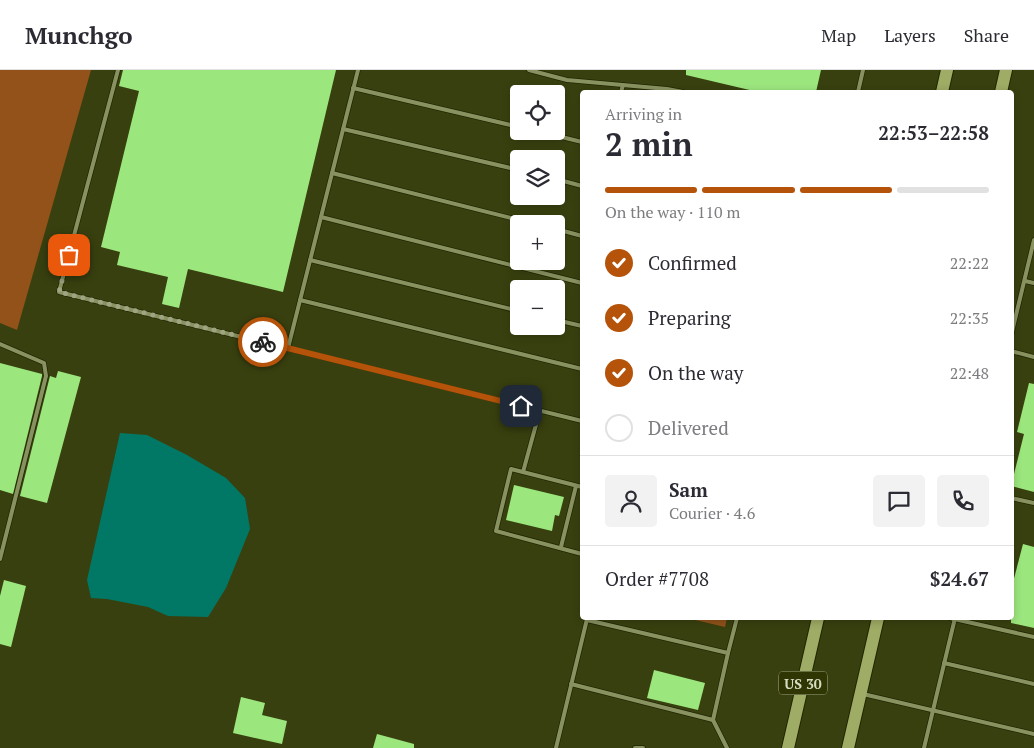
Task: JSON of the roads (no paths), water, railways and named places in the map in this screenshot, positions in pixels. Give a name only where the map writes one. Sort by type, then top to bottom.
[{"type":"main road","points":[[942,90],[947,70]]},
{"type":"main road","points":[[1001,90],[1006,70]]},
{"type":"main road","name":"US 30","points":[[788,748],[818,620]]},
{"type":"main road","points":[[848,748],[878,620]]},
{"type":"lane","points":[[118,70],[59,292],[580,420]]},
{"type":"lane","points":[[288,348],[358,70]]},
{"type":"lane","points":[[529,70],[567,80],[623,84],[666,90]]},
{"type":"lane","points":[[859,90],[864,70]]},
{"type":"lane","points":[[622,90],[623,84]]},
{"type":"lane","points":[[353,88],[510,125]]},
{"type":"lane","points":[[343,129],[510,168]]},
{"type":"lane","points":[[565,138],[580,142]]},
{"type":"lane","points":[[332,173],[510,218]]},
{"type":"lane","points":[[565,181],[580,185]]},
{"type":"lane","points":[[321,217],[580,282]]},
{"type":"lane","points":[[565,231],[580,235]]},
{"type":"lane","points":[[1014,324],[1034,240]]},
{"type":"lane","points":[[310,260],[510,309]]},
{"type":"lane","points":[[1025,281],[1034,283]]},
{"type":"lane","points":[[300,300],[580,369]]},
{"type":"lane","points":[[565,322],[580,326]]},
{"type":"lane","points":[[0,344],[44,363],[46,376],[0,558]]},
{"type":"lane","points":[[1014,352],[1034,357]]},
{"type":"lane","points":[[523,472],[540,410]]},
{"type":"lane","points":[[580,487],[511,469],[496,531],[580,553]]},
{"type":"lane","points":[[561,547],[576,486]]},
{"type":"lane","points":[[1014,499],[1034,503]]},
{"type":"lane","points":[[556,748],[588,620]]},
{"type":"lane","points":[[592,620],[728,653]]},
{"type":"lane","points":[[727,748],[713,720],[736,620]]},
{"type":"lane","points":[[924,748],[953,620]]},
{"type":"lane","points":[[962,620],[1034,637]]},
{"type":"lane","points":[[944,663],[1034,684]]},
{"type":"lane","points":[[571,684],[713,720]]},
{"type":"lane","points":[[861,694],[1034,734]]},
{"type":"lane","points":[[635,748],[643,748]]},
{"type":"water","points":[[120,433],[147,435],[187,455],[226,478],[245,498],[250,529],[226,588],[208,617],[168,616],[148,607],[107,599],[91,598],[87,580]]}]
